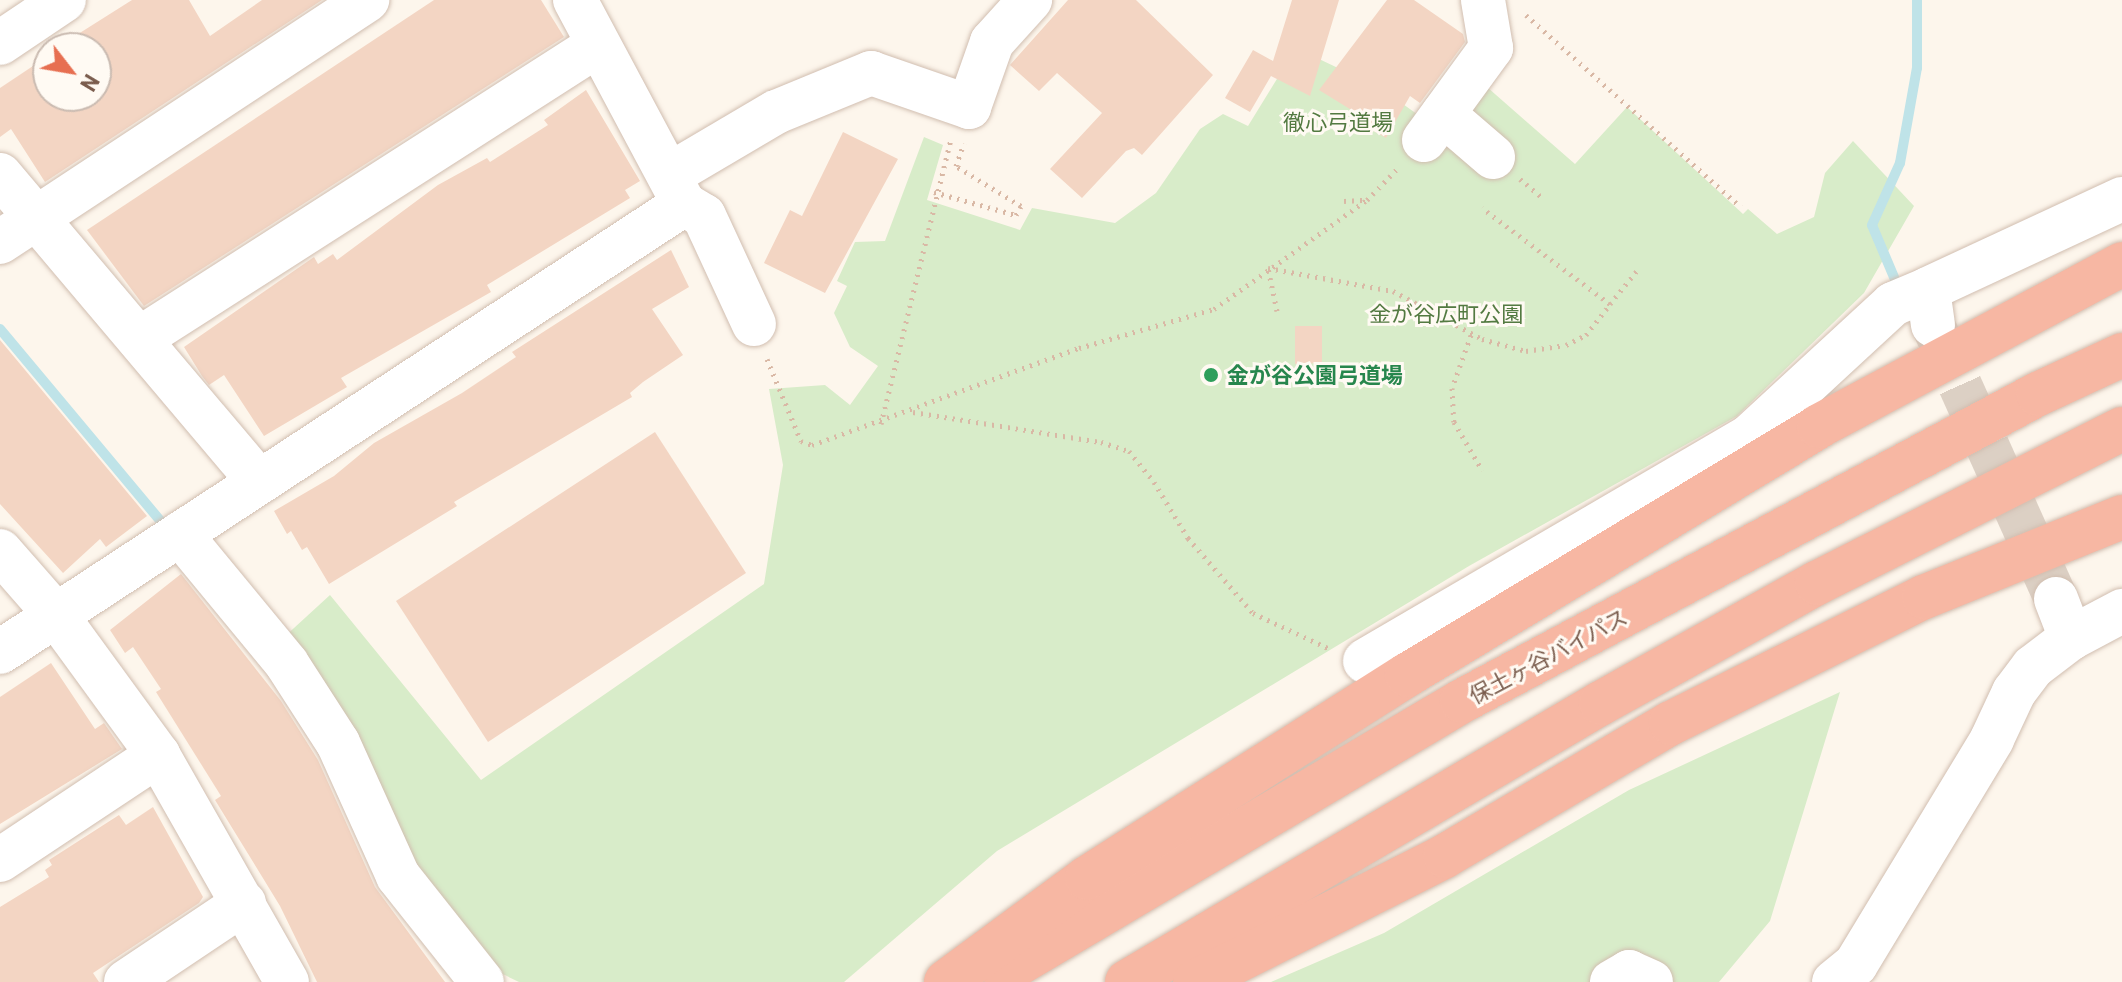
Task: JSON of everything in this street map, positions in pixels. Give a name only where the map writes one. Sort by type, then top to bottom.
[{"type":"highway","points":[[946,982],[1087,878],[1407,675],[1819,426],[2122,264]]},
{"type":"highway","name":"保土ヶ谷バイパス","points":[[988,982],[1462,701],[2038,394],[2122,355]]},
{"type":"highway","points":[[1127,982],[1615,695],[1817,583],[2122,429]]},
{"type":"highway","points":[[1195,982],[1445,856],[1671,723],[1924,597],[2122,517]]},
{"type":"street","points":[[0,43],[64,0]]},
{"type":"street","points":[[0,242],[367,0]]},
{"type":"street","points":[[575,0],[676,189],[704,216],[754,324]]},
{"type":"street","points":[[0,652],[259,482],[676,189],[776,112],[871,73],[969,107],[992,42],[1030,0]]},
{"type":"street","points":[[1493,157],[1433,127],[1491,48],[1502,5]]},
{"type":"street","points":[[139,339],[598,45]]},
{"type":"street","points":[[0,175],[259,482]]},
{"type":"street","points":[[1365,661],[1751,435],[1893,304],[1930,307],[2122,199]]},
{"type":"street","points":[[180,534],[287,664],[338,743],[398,876],[482,982]]},
{"type":"street","points":[[0,551],[56,615],[158,755],[287,982]]},
{"type":"street","points":[[1834,982],[1856,964],[1992,739],[2014,692],[2064,618],[2122,611]]},
{"type":"street","points":[[0,860],[158,755]]},
{"type":"street","points":[[126,982],[244,903]]},
{"type":"street","points":[[1612,982],[1629,972],[1651,982]]},
{"type":"path","points":[[1502,5],[1741,207]]},
{"type":"path","points":[[934,192],[1016,215],[1021,206],[956,166],[969,128],[969,107]]},
{"type":"path","points":[[881,424],[934,192],[946,153]]},
{"type":"path","points":[[754,324],[801,441],[812,445],[881,424],[1079,348],[1214,309],[1389,181]]},
{"type":"path","points":[[1344,201],[1367,200]]},
{"type":"path","points":[[1482,208],[1610,304]]},
{"type":"path","points":[[1268,268],[1277,311]]},
{"type":"path","points":[[1268,268],[1393,291],[1471,335],[1526,351],[1566,345],[1586,335],[1639,268]]},
{"type":"path","points":[[1471,335],[1452,388],[1454,422],[1482,470]]},
{"type":"path","points":[[912,412],[1054,439],[1101,442],[1129,451],[1154,482],[1188,538],[1253,613],[1297,637],[1365,661]]},
{"type":"green space","points":[[1296,48],[1382,89],[1421,117],[1479,80],[1575,164],[1627,107],[1743,214],[1748,209],[1777,234],[1814,217],[1825,173],[1853,141],[1914,206],[1864,293],[1737,416],[1469,566],[997,851],[844,982],[519,982],[482,964],[405,866],[282,639],[330,595],[481,780],[764,584],[783,465],[769,389],[825,385],[850,405],[878,366],[850,347],[834,313],[847,286],[837,281],[855,242],[885,241],[924,137],[943,145],[927,200],[1020,230],[1032,208],[1115,223],[1156,193],[1200,129],[1223,114],[1248,126]]},
{"type":"green space","points":[[1840,692],[1770,921],[1719,982],[1271,982],[1384,933],[1629,790]]},
{"type":"building","points":[[132,0],[189,0],[210,36],[262,0],[322,0],[45,182],[11,129],[0,137],[0,88],[32,67],[32,112],[112,112],[112,32],[81,32]]},
{"type":"building","points":[[434,0],[541,0],[564,37],[144,306],[87,230]]},
{"type":"building","points":[[1068,0],[1136,0],[1213,75],[1142,155],[1134,148],[1126,151],[1082,198],[1050,169],[1102,113],[1057,73],[1039,91],[1010,65]]},
{"type":"building","points":[[1292,0],[1339,0],[1310,96],[1271,76],[1250,112],[1225,98],[1253,50],[1273,61]]},
{"type":"building","points":[[1387,0],[1414,0],[1463,34],[1465,42],[1420,103],[1410,96],[1386,138],[1363,125],[1366,119],[1319,90]]},
{"type":"building","points":[[586,90],[640,181],[625,190],[630,198],[487,285],[491,292],[341,378],[347,387],[264,436],[224,375],[209,385],[202,376],[184,347],[314,257],[318,264],[333,254],[337,260],[438,185],[487,158],[490,162],[548,125],[544,120]]},
{"type":"building","points":[[843,132],[898,159],[825,293],[764,263],[790,210],[802,216]]},
{"type":"building","points":[[671,250],[689,287],[652,309],[683,355],[643,382],[630,393],[632,397],[454,502],[457,506],[329,584],[307,547],[302,550],[291,531],[287,534],[274,511],[334,476],[374,443],[462,393],[516,357],[512,352]]},
{"type":"building","points":[[1295,326],[1322,326],[1322,363],[1295,364]]},
{"type":"building","points":[[0,340],[147,516],[106,547],[100,539],[63,573],[0,504]]},
{"type":"building","points":[[655,432],[746,573],[488,742],[396,601]]},
{"type":"building","points":[[181,574],[281,701],[318,760],[375,887],[445,982],[317,982],[280,906],[215,800],[221,796],[156,692],[161,689],[133,647],[125,653],[110,630]]},
{"type":"building","points":[[51,663],[95,729],[104,723],[122,749],[0,824],[0,697]]},
{"type":"building","points":[[153,807],[203,897],[199,903],[93,973],[99,982],[0,982],[0,907],[49,877],[45,870],[52,865],[49,860],[119,815],[126,825]]},
{"type":"waterway","points":[[1899,289],[1872,225],[1900,163],[1917,68],[1917,0]]},
{"type":"waterway","points":[[0,329],[168,530]]},
{"type":"tunnel","points":[[1933,325],[2056,599]]},
{"type":"place","name":"金が谷公園弓道場","points":[[1211,375]]},
{"type":"park label","name":"徹心弓道場","points":[[1338,122]]},
{"type":"park label","name":"金が谷広町公園","points":[[1446,314]]}]
